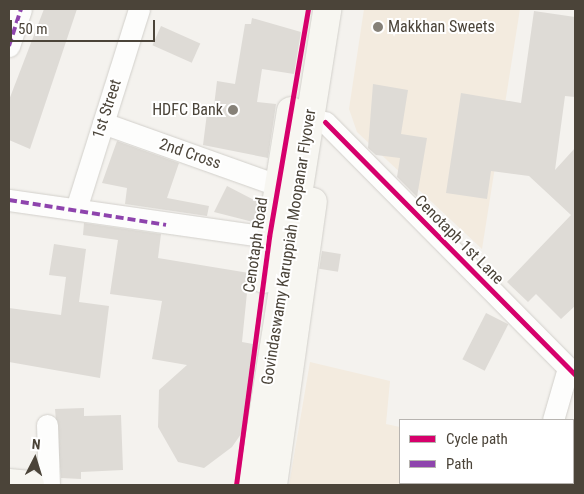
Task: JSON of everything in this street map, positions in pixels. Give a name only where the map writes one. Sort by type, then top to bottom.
[{"type":"street","points":[[9,46],[21,9]]},
{"type":"street","name":"1st Street","points":[[76,209],[139,9]]},
{"type":"street","name":"Cenotaph Road","points":[[236,485],[269,237],[308,9]]},
{"type":"street","name":"Govindaswamy Karuppiah Moopanar Flyover","points":[[252,485],[327,9]]},
{"type":"street","points":[[273,485],[324,122],[342,9]]},
{"type":"street","name":"Cenotaph 1st Lane","points":[[324,122],[572,371],[553,419]]},
{"type":"street","name":"2nd Cross","points":[[103,123],[277,185]]},
{"type":"street","points":[[9,200],[269,237]]},
{"type":"street","points":[[47,425],[49,485]]},
{"type":"street","points":[[9,483],[30,485]]},
{"type":"shaded area","points":[[364,9],[520,9],[482,249],[357,132],[349,109]]},
{"type":"shaded area","points":[[310,362],[390,381],[386,424],[399,427],[399,484],[475,485],[289,485]]},
{"type":"building","points":[[44,9],[77,9],[30,149],[9,140],[9,100]]},
{"type":"building","points":[[534,11],[575,17],[575,97],[565,96],[555,170],[575,148],[575,306],[561,319],[536,294],[528,302],[507,282],[571,215],[529,176],[491,171],[487,199],[446,193],[461,93],[521,103]]},
{"type":"building","points":[[252,18],[301,32],[294,74],[262,69],[257,102],[276,104],[268,158],[203,145],[208,105],[214,106],[217,81],[235,84],[245,24],[251,24]]},
{"type":"building","points":[[161,26],[200,43],[192,63],[152,45]]},
{"type":"building","points":[[373,84],[408,90],[401,134],[427,138],[417,197],[397,177],[400,158],[376,155],[368,148]]},
{"type":"building","points":[[117,141],[179,163],[167,198],[209,206],[207,216],[125,204],[127,188],[102,183]]},
{"type":"building","points":[[227,186],[260,203],[257,223],[214,212]]},
{"type":"building","points":[[84,223],[161,234],[158,258],[249,273],[242,342],[253,344],[241,434],[232,447],[204,468],[178,462],[158,427],[159,390],[187,365],[152,359],[162,301],[110,294],[118,240],[83,235]]},
{"type":"building","points":[[54,244],[86,249],[79,302],[109,306],[100,378],[9,362],[9,308],[61,315],[66,277],[49,275]]},
{"type":"building","points":[[322,251],[341,254],[338,272],[319,269]]},
{"type":"building","points":[[486,313],[508,324],[485,371],[462,359]]},
{"type":"building","points":[[84,408],[84,416],[121,415],[123,470],[81,472],[81,479],[61,478],[55,409]]},
{"type":"marked path","points":[[9,46],[21,9]]},
{"type":"marked path","points":[[9,200],[166,225]]},
{"type":"cycle path","points":[[236,485],[269,237],[308,9]]},
{"type":"cycle path","points":[[325,122],[575,375]]},
{"type":"place","name":"Makkhan Sweets","points":[[378,27]]},
{"type":"place","name":"HDFC Bank","points":[[233,110]]}]
